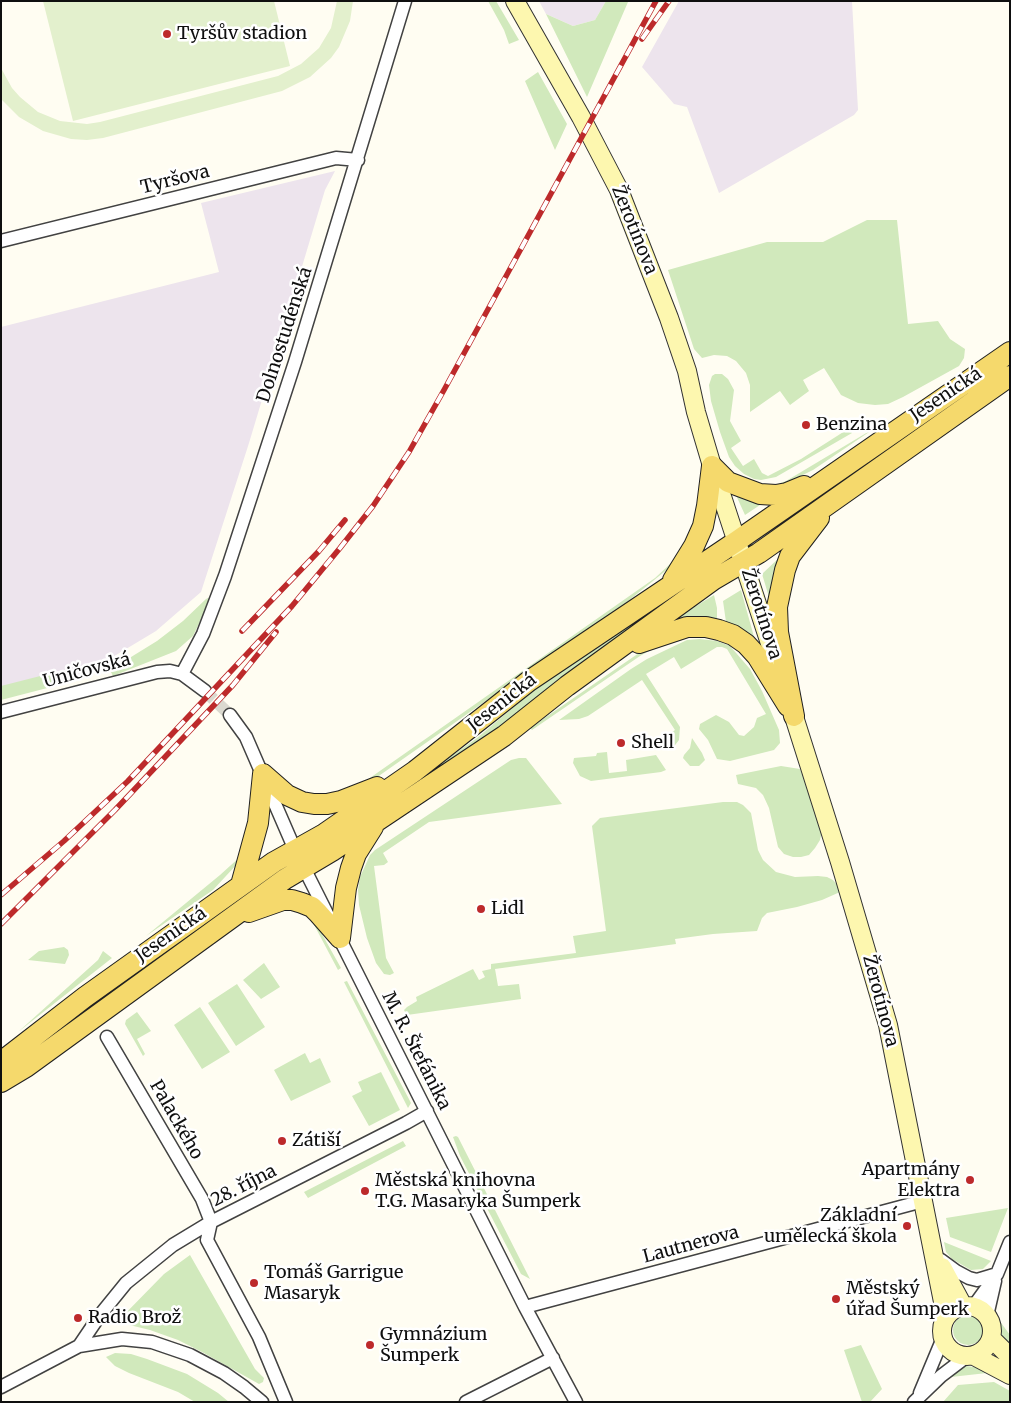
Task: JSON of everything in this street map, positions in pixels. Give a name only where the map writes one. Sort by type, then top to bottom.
[{"type":"main road","name":"Jesenická","points":[[1,1082],[26,1067],[285,879],[300,858],[324,834],[415,771],[529,681],[737,541],[1010,352]]},
{"type":"main road","name":"Jesenická","points":[[1,1062],[85,997],[274,862],[332,851],[504,736],[561,691],[713,580],[743,562],[1010,376]]},
{"type":"main road","points":[[712,466],[728,482],[760,494],[776,495],[787,493],[827,477]]},
{"type":"main road","points":[[668,587],[690,554],[703,526],[712,466]]},
{"type":"main road","points":[[794,716],[778,632],[777,607],[790,556],[838,496]]},
{"type":"main road","points":[[616,651],[687,627],[706,627],[720,630],[740,640],[757,656],[794,716]]},
{"type":"main road","points":[[264,774],[287,795],[302,802],[327,804],[354,797],[415,771]]},
{"type":"main road","points":[[241,886],[258,823],[264,774]]},
{"type":"main road","points":[[340,938],[346,888],[351,868],[363,841],[377,821]]},
{"type":"main road","points":[[228,920],[276,902],[292,900],[312,907],[340,938]]},
{"type":"street","name":"Dolnostudénská","points":[[182,674],[203,634],[225,576],[295,362],[406,1]]},
{"type":"street","name":"Žerotínova","points":[[515,1],[619,190],[670,318],[688,370],[696,412],[712,466],[840,862],[888,1025],[935,1254],[946,1317],[942,1331],[943,1338]]},
{"type":"street","name":"Tyršova","points":[[1,241],[336,158],[358,160]]},
{"type":"street","name":"Uničovská","points":[[1,712],[144,674],[170,671],[182,674]]},
{"type":"street","points":[[182,674],[205,691]]},
{"type":"street","name":"M. R. Štefánika","points":[[230,714],[246,738],[264,774],[300,858],[525,1307],[576,1402]]},
{"type":"street","name":"Palackého","points":[[107,1036],[202,1199],[211,1222]]},
{"type":"street","name":"28. října","points":[[80,1346],[100,1315],[126,1283],[173,1245],[211,1222],[427,1111]]},
{"type":"street","name":"Lautnerova","points":[[525,1307],[923,1201]]},
{"type":"street","points":[[211,1222],[207,1240],[259,1337],[286,1402]]},
{"type":"street","points":[[946,1317],[951,1312],[974,1310],[997,1274],[1010,1242]]},
{"type":"street","name":"Žerotínova","points":[[935,1254],[974,1310],[992,1330],[991,1338]]},
{"type":"street","points":[[935,1254],[948,1266],[969,1278],[977,1280],[997,1274]]},
{"type":"street","points":[[943,1338],[946,1346],[952,1351],[970,1356],[1010,1375]]},
{"type":"street","points":[[916,1400],[943,1338]]},
{"type":"street","points":[[916,1400],[940,1376],[970,1356],[982,1352],[988,1346],[991,1338],[1010,1358]]},
{"type":"street","points":[[1,1387],[80,1346],[122,1339],[152,1342],[190,1355],[244,1386],[262,1402]]},
{"type":"street","points":[[466,1402],[553,1358]]},
{"type":"shaded area","points":[[539,1],[606,1],[595,20],[573,26],[546,14]]},
{"type":"shaded area","points":[[679,1],[852,1],[858,110],[854,115],[719,193],[687,107],[674,104],[642,67]]},
{"type":"shaded area","points":[[335,171],[325,190],[249,443],[201,592],[156,631],[91,670],[65,680],[1,696],[1,327],[219,272],[201,203]]},
{"type":"green space","name":"Tyršův stadion","points":[[43,1],[274,1],[290,66],[73,121]]},
{"type":"green space","points":[[337,1],[353,1],[350,21],[339,47],[331,58],[310,77],[282,91],[103,138],[87,140],[71,139],[43,131],[19,117],[1,99],[1,68],[12,88],[38,112],[60,121],[87,124],[278,76],[301,64],[319,48],[331,28]]},
{"type":"green space","points":[[488,1],[496,1],[519,40],[509,44],[504,30]]},
{"type":"green space","points":[[606,1],[628,2],[587,97],[546,14],[573,26],[595,20]]},
{"type":"green space","points":[[538,72],[567,124],[555,150],[525,81]]},
{"type":"green space","points":[[867,220],[897,220],[908,324],[938,321],[950,339],[965,349],[964,358],[959,366],[888,404],[858,403],[841,395],[824,368],[803,380],[809,391],[790,405],[780,391],[750,412],[750,385],[746,373],[736,361],[727,356],[714,355],[702,358],[694,349],[668,270],[767,242],[823,242]]},
{"type":"green space","points":[[722,374],[728,379],[734,390],[730,421],[741,441],[731,448],[743,466],[754,459],[762,473],[768,476],[801,459],[848,429],[852,433],[776,477],[761,480],[754,479],[744,474],[729,457],[711,401],[709,385],[712,376]]},
{"type":"green space","points":[[878,426],[813,470],[776,488],[775,485],[786,481]]},
{"type":"green space","points":[[735,493],[760,500],[760,505],[745,515]]},
{"type":"green space","points":[[683,552],[669,568],[627,602],[373,780],[367,780],[655,578]]},
{"type":"green space","points":[[782,555],[772,607],[762,574]]},
{"type":"green space","points":[[704,570],[707,576],[556,681],[498,729],[368,821],[410,785],[477,738],[541,684]]},
{"type":"green space","points":[[741,590],[756,644],[743,632],[726,622],[723,601]]},
{"type":"green space","points":[[714,595],[717,621],[668,623]]},
{"type":"green space","points":[[212,596],[193,636],[176,651],[113,676],[110,670],[157,641]]},
{"type":"green space","points":[[686,635],[658,646],[640,656],[532,730],[530,728],[639,653],[657,644]]},
{"type":"green space","points":[[687,640],[717,641],[730,646],[750,669],[779,730],[780,743],[774,750],[730,761],[717,759],[708,740],[699,729],[700,724],[716,715],[729,722],[739,735],[744,736],[754,727],[757,718],[766,714],[727,649],[722,647],[717,647],[681,669],[674,657],[646,674],[680,727],[679,740],[672,749],[665,737],[675,730],[642,680],[588,716],[579,719],[559,720],[647,659]]},
{"type":"green space","points":[[52,673],[55,686],[1,700],[1,686]]},
{"type":"green space","points":[[692,738],[705,760],[699,766],[690,766],[683,758],[690,748]]},
{"type":"green space","points":[[607,752],[609,773],[627,771],[626,760],[656,755],[666,770],[591,781],[580,776],[573,763],[574,758],[596,756],[597,753]]},
{"type":"green space","points":[[526,758],[562,804],[429,822],[383,853],[388,862],[384,865],[374,866],[386,958],[394,973],[390,975],[384,974],[376,963],[367,938],[359,905],[358,890],[360,877],[370,855],[511,760]]},
{"type":"green space","points":[[781,766],[800,769],[823,827],[820,840],[809,855],[793,857],[784,854],[778,847],[769,808],[763,795],[756,788],[738,784],[736,775]]},
{"type":"green space","points":[[723,802],[737,802],[751,813],[758,850],[763,860],[776,872],[795,877],[827,877],[833,880],[841,889],[840,892],[822,900],[767,913],[762,918],[757,931],[675,939],[676,944],[495,969],[498,986],[519,984],[521,999],[407,1015],[404,1010],[417,1001],[416,997],[473,969],[479,980],[485,977],[482,971],[491,969],[491,964],[576,953],[573,936],[606,931],[592,826],[600,818]]},
{"type":"green space","points":[[241,856],[238,863],[213,890],[146,936],[220,875]]},
{"type":"green space","points":[[311,919],[318,927],[341,968],[338,970]]},
{"type":"green space","points":[[64,947],[68,950],[69,955],[65,964],[28,960],[39,951]]},
{"type":"green space","points":[[103,951],[112,958],[18,1032],[98,960]]},
{"type":"green space","points":[[264,963],[280,987],[261,999],[243,980]]},
{"type":"green space","points":[[347,981],[411,1103],[408,1108],[344,982]]},
{"type":"green space","points":[[237,984],[265,1027],[236,1046],[208,1003]]},
{"type":"green space","points":[[200,1007],[230,1052],[202,1069],[174,1025]]},
{"type":"green space","points":[[137,1012],[151,1031],[137,1039],[145,1054],[143,1056],[125,1024],[126,1020]]},
{"type":"green space","points":[[305,1053],[310,1063],[320,1058],[331,1082],[291,1101],[274,1070]]},
{"type":"green space","points":[[381,1072],[400,1110],[369,1126],[352,1096],[362,1091],[358,1082]]},
{"type":"green space","points":[[456,1136],[530,1279],[521,1274],[460,1156],[453,1137]]},
{"type":"green space","points":[[403,1141],[406,1146],[308,1198],[304,1192]]},
{"type":"green space","points":[[1008,1208],[991,1252],[950,1237],[946,1218]]},
{"type":"green space","points":[[944,1242],[991,1261],[983,1269],[971,1270],[952,1259],[946,1252]]},
{"type":"green space","points":[[190,1255],[255,1369],[264,1378],[263,1382],[259,1384],[178,1340],[150,1330],[117,1322],[164,1274]]},
{"type":"green space","points":[[968,1315],[978,1320],[983,1330],[978,1340],[968,1345],[958,1340],[953,1330],[958,1320]]},
{"type":"green space","points":[[996,1316],[1010,1335],[1010,1349],[1000,1339]]},
{"type":"green space","points":[[861,1345],[882,1389],[870,1402],[862,1402],[844,1350]]},
{"type":"green space","points":[[115,1353],[131,1354],[187,1374],[229,1402],[195,1402],[178,1392],[115,1366],[106,1357]]},
{"type":"green space","points":[[966,1366],[982,1368],[987,1373],[951,1377]]},
{"type":"green space","points":[[994,1382],[1010,1391],[1010,1402],[943,1402],[958,1385]]},
{"type":"tunnel","points":[[205,691],[230,715]]},
{"type":"railway","points":[[1,895],[64,841],[128,781],[292,606],[373,506],[409,452],[444,390],[656,1]]},
{"type":"railway","points":[[642,39],[669,1]]},
{"type":"railway","points":[[242,631],[319,551],[345,520]]},
{"type":"railway","points":[[1,924],[115,810],[233,685],[276,632]]},
{"type":"place","name":"Tyršův stadion","points":[[167,34]]},
{"type":"place","name":"Benzina","points":[[806,425]]},
{"type":"place","name":"Shell","points":[[621,743]]},
{"type":"place","name":"Lidl","points":[[481,909]]},
{"type":"place","name":"Zátiší","points":[[282,1141]]},
{"type":"place","name":"Apartmány Elektra","points":[[970,1180]]},
{"type":"place","name":"Městská knihovna T.G. Masaryka Šumperk","points":[[365,1191]]},
{"type":"place","name":"Základní umělecká škola","points":[[907,1226]]},
{"type":"place","name":"Tomáš Garrigue Masaryk","points":[[254,1283]]},
{"type":"place","name":"Městský úřad Šumperk","points":[[836,1299]]},
{"type":"place","name":"Radio Brož","points":[[78,1318]]},
{"type":"place","name":"Gymnázium Šumperk","points":[[370,1345]]}]
